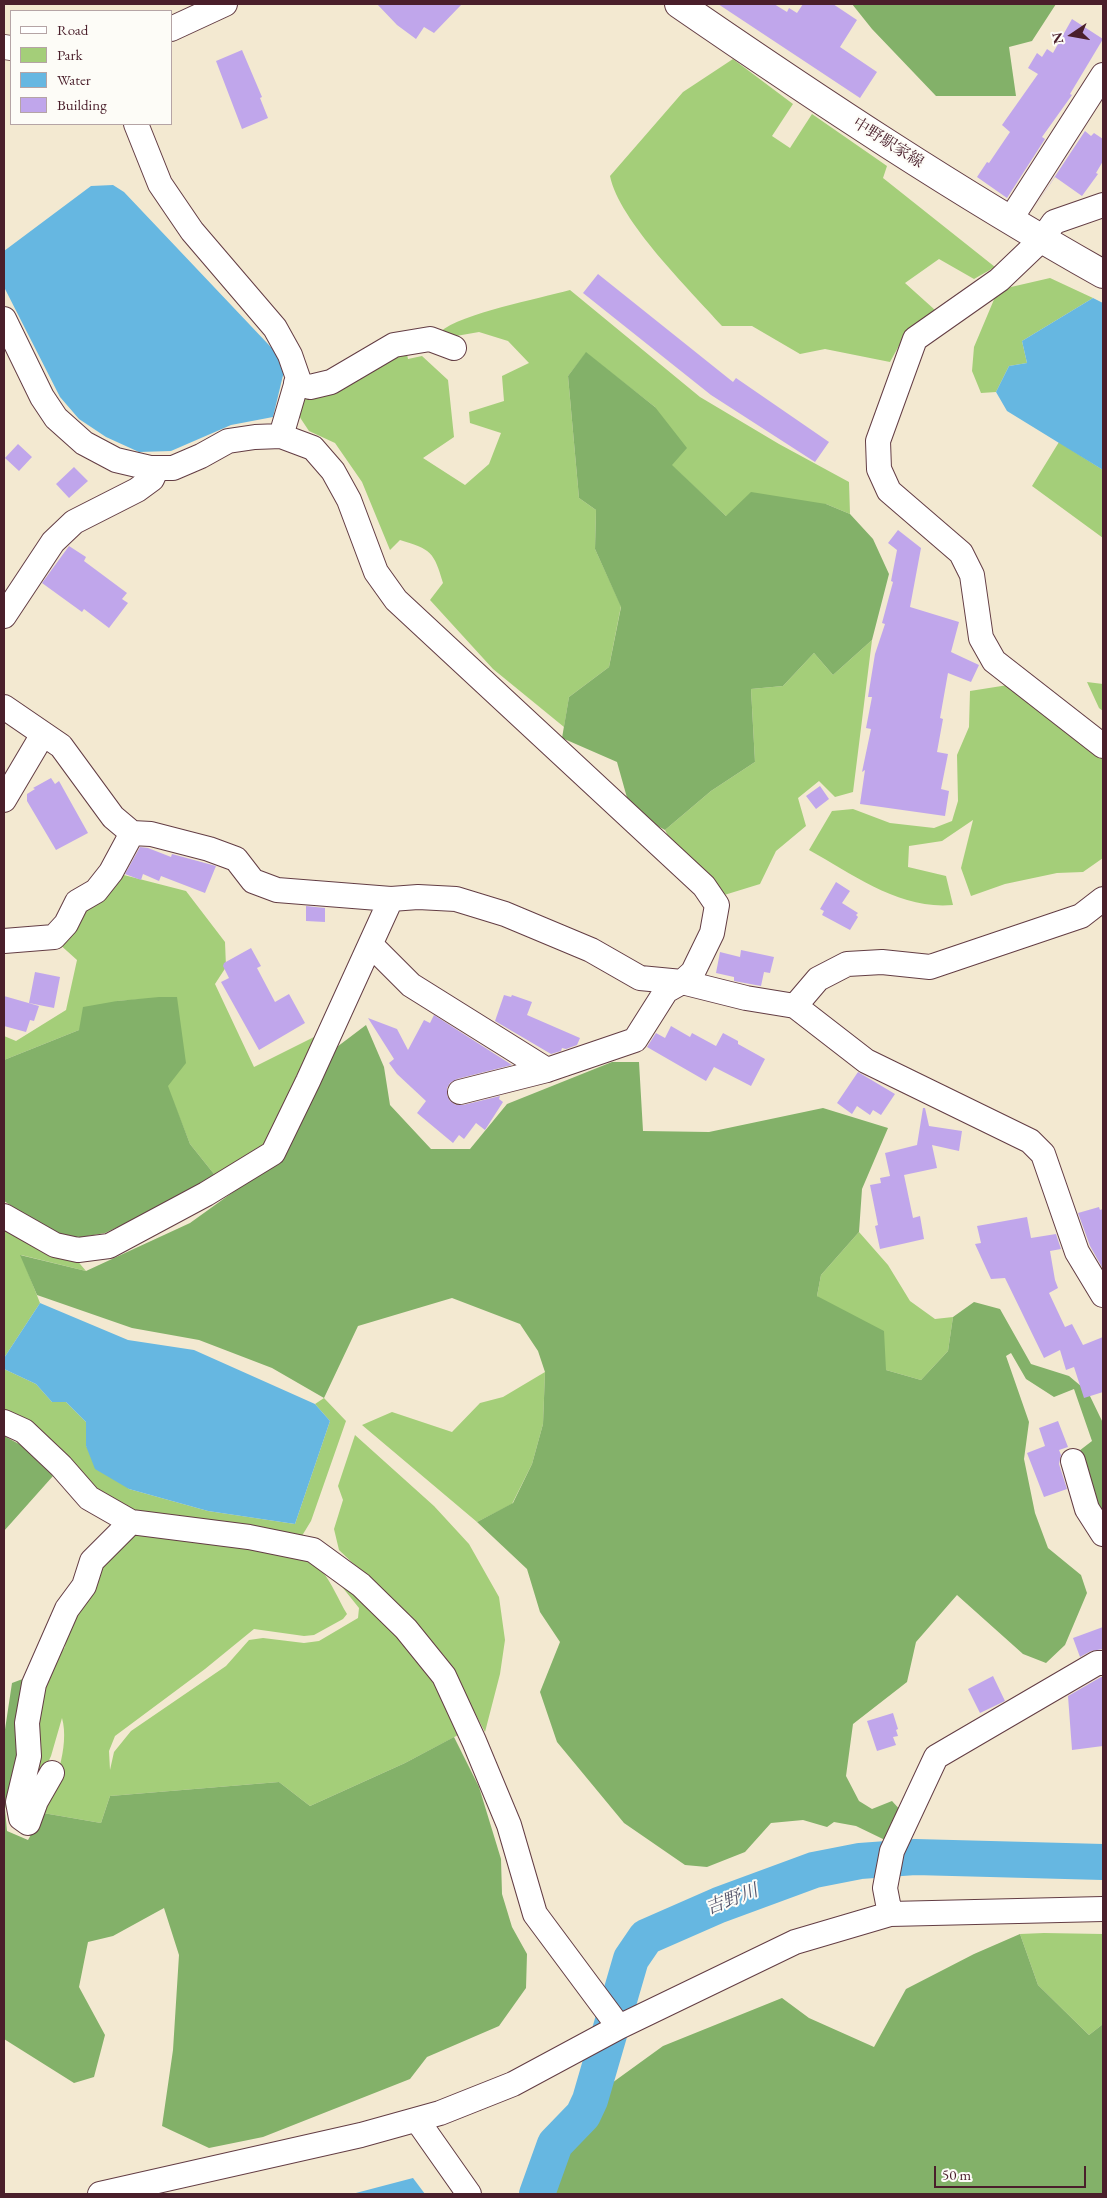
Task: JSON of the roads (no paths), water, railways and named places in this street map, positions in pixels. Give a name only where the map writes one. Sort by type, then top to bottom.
[{"type":"main road","name":"中野駅家線","points":[[679,4],[798,85],[1010,220],[1103,274]]},
{"type":"street","points":[[172,29],[225,4]]},
{"type":"street","points":[[1010,220],[1103,75]]},
{"type":"street","points":[[136,125],[160,184],[192,231],[275,328],[290,355],[298,378],[281,436]]},
{"type":"street","points":[[1103,205],[1054,222],[1042,239],[998,280],[915,338],[878,440],[880,469],[889,491],[961,553],[972,575],[981,638],[994,661],[1103,746]]},
{"type":"street","points":[[4,318],[42,397],[56,418],[84,443],[116,460],[150,468],[173,468],[202,456],[228,441],[281,436],[313,448],[333,471],[349,500],[376,572],[396,600],[704,886],[717,905],[712,934],[693,972],[682,982],[666,991],[636,1040],[547,1070],[460,1092]]},
{"type":"street","points":[[296,383],[310,387],[331,382],[394,346],[430,338],[454,348]]},
{"type":"street","points":[[4,616],[53,542],[74,522],[136,490],[152,479],[157,468]]},
{"type":"street","points":[[4,707],[61,746],[113,817],[132,833],[151,834],[236,858],[253,880],[277,890],[391,900],[418,897],[456,898],[505,914],[591,950],[640,978],[682,982],[746,998],[795,1006],[866,1061],[1030,1141],[1044,1154],[1077,1252],[1103,1295]]},
{"type":"street","points":[[4,800],[43,734]]},
{"type":"street","points":[[4,941],[54,937],[66,924],[77,902],[96,891],[111,872],[132,833]]},
{"type":"street","points":[[795,1006],[818,979],[847,964],[882,962],[930,967],[1081,916],[1103,899]]},
{"type":"street","points":[[4,1216],[55,1245],[78,1250],[109,1246],[206,1194],[273,1153],[391,900]]},
{"type":"street","points":[[371,945],[411,985],[547,1070]]},
{"type":"street","points":[[4,1422],[24,1431],[61,1466],[89,1498],[131,1522],[249,1537],[313,1550],[361,1585],[406,1629],[444,1676],[474,1741],[510,1826],[535,1914],[619,2027]]},
{"type":"street","points":[[1073,1461],[1087,1509],[1103,1534]]},
{"type":"street","points":[[52,1773],[36,1801],[28,1823],[21,1818],[18,1802],[29,1756],[27,1723],[34,1684],[67,1609],[84,1586],[92,1561],[131,1522]]},
{"type":"street","points":[[890,1914],[885,1888],[892,1851],[936,1757],[1097,1663],[1103,1663]]},
{"type":"street","points":[[100,2194],[361,2136],[440,2113],[513,2084],[619,2027],[795,1942],[890,1914],[1103,1909]]},
{"type":"street","points":[[417,2120],[470,2194]]},
{"type":"water","points":[[113,185],[124,192],[286,363],[273,417],[231,425],[171,451],[139,452],[106,437],[79,419],[60,397],[4,287],[4,251],[91,186]]},
{"type":"water","points":[[1093,298],[1103,303],[1103,470],[1007,411],[996,392],[1009,366],[1027,363],[1022,341]]},
{"type":"water","points":[[40,1303],[128,1340],[194,1350],[315,1404],[330,1421],[295,1524],[208,1511],[129,1489],[95,1469],[86,1446],[86,1422],[66,1402],[52,1402],[36,1384],[4,1369],[4,1358]]},
{"type":"water","points":[[413,2178],[425,2194],[352,2194]]},
{"type":"waterway","name":"吉野川","points":[[537,2194],[555,2144],[583,2115],[590,2100],[631,1959],[646,1937],[719,1905],[814,1870],[860,1861],[915,1857],[1103,1862]]}]
